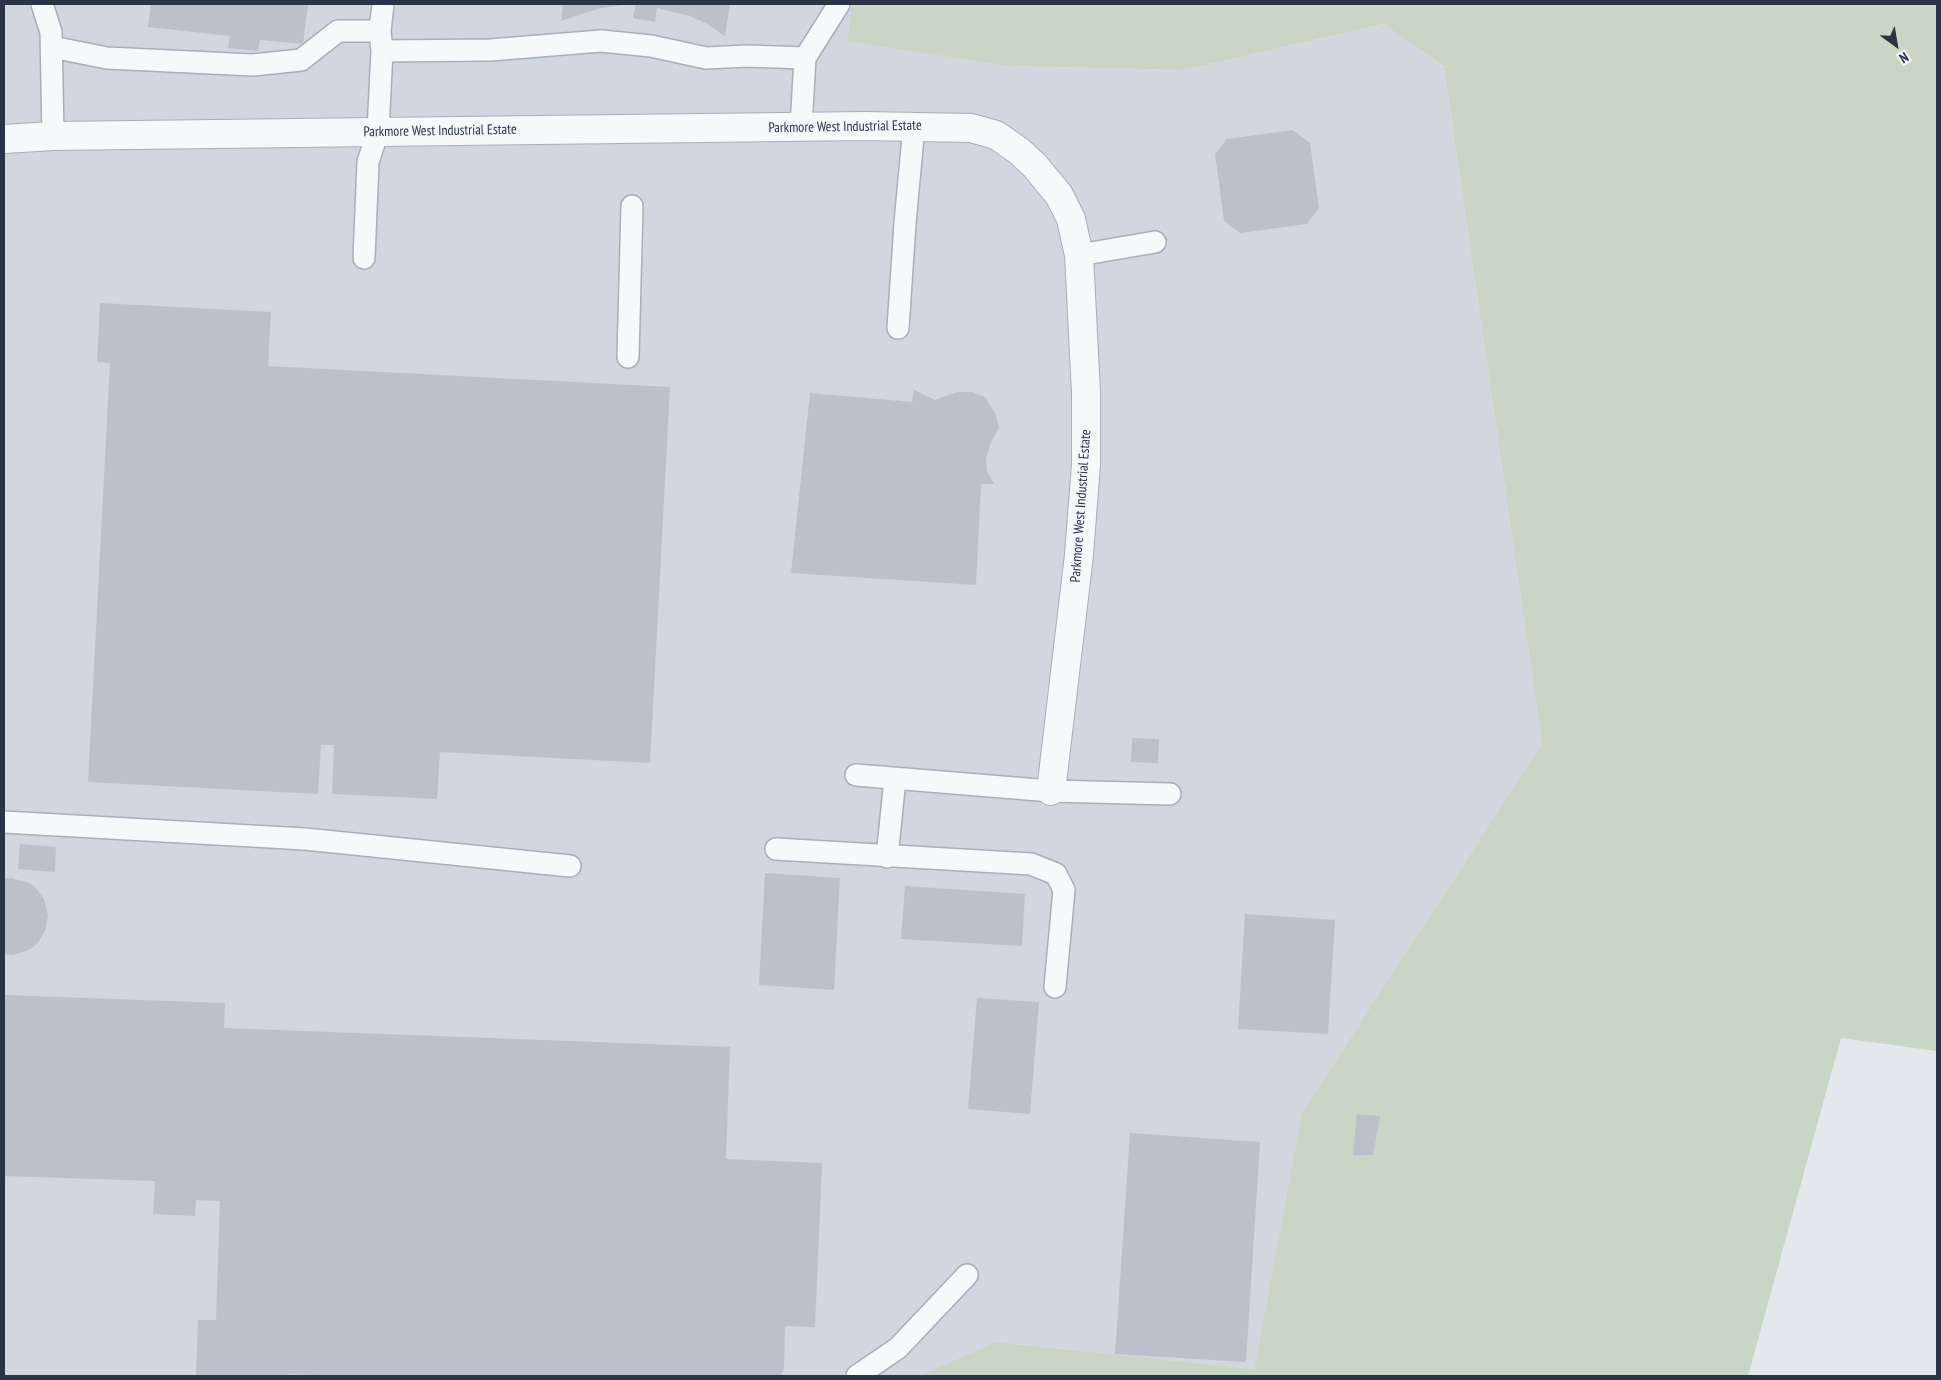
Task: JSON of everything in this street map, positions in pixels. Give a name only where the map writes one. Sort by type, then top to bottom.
[{"type":"street","name":"Parkmore West Industrial Estate","points":[[4,138],[378,131],[914,126],[971,128],[996,135],[1019,151],[1035,166],[1059,195],[1071,219],[1079,255],[1086,393],[1086,464],[1079,555],[1051,791]]},
{"type":"lane","points":[[42,4],[51,32],[54,136]]},
{"type":"lane","points":[[364,258],[368,162],[378,131],[383,4]]},
{"type":"lane","points":[[800,127],[805,58],[839,4]]},
{"type":"lane","points":[[52,47],[107,58],[253,64],[302,60],[338,32],[381,41],[490,50],[601,41],[651,46],[706,58],[748,56],[805,58]]},
{"type":"lane","points":[[898,328],[904,223],[914,126]]},
{"type":"lane","points":[[628,357],[632,206]]},
{"type":"lane","points":[[1079,255],[1155,242]]},
{"type":"lane","points":[[856,775],[1051,791],[1170,794]]},
{"type":"lane","points":[[887,857],[894,779]]},
{"type":"lane","points":[[4,822],[305,839],[570,866]]},
{"type":"lane","points":[[776,849],[1031,864],[1056,874],[1064,890],[1055,987]]},
{"type":"lane","points":[[857,1376],[898,1348],[967,1276]]},
{"type":"shaded area","points":[[4,4],[852,4],[847,40],[1008,66],[1184,70],[1385,24],[1444,68],[1542,744],[1302,1112],[1254,1369],[997,1342],[918,1376],[4,1376]]},
{"type":"green space","points":[[852,4],[1937,4],[1937,1051],[1841,1038],[1748,1376],[918,1376],[996,1342],[1254,1369],[1302,1112],[1542,744],[1444,67],[1384,24],[1184,70],[1008,66],[847,41]]},
{"type":"building","points":[[151,4],[308,4],[303,44],[260,40],[258,51],[228,48],[230,36],[148,27]]},
{"type":"building","points":[[563,4],[621,5],[597,9],[561,21]]},
{"type":"building","points":[[636,4],[730,4],[725,36],[709,25],[690,16],[657,8],[655,22],[633,18]]},
{"type":"building","points":[[1293,130],[1310,143],[1319,208],[1307,224],[1240,233],[1224,221],[1215,154],[1227,139]]},
{"type":"building","points":[[100,303],[271,312],[268,366],[670,387],[650,763],[440,752],[437,799],[332,794],[334,745],[321,745],[318,794],[88,782],[110,363],[97,362]]},
{"type":"building","points":[[914,390],[935,400],[957,392],[972,392],[985,397],[996,415],[999,428],[991,442],[986,458],[987,471],[994,484],[981,484],[976,585],[791,573],[810,393],[912,402]]},
{"type":"building","points":[[1132,738],[1159,739],[1158,763],[1131,762]]},
{"type":"building","points":[[20,844],[56,847],[55,872],[18,869]]},
{"type":"building","points":[[765,873],[840,878],[834,990],[759,985]]},
{"type":"building","points":[[11,878],[34,886],[44,899],[48,915],[45,931],[36,945],[29,950],[13,955],[4,954],[4,879]]},
{"type":"building","points":[[905,886],[1025,894],[1022,946],[901,939]]},
{"type":"building","points":[[1245,914],[1335,920],[1328,1034],[1238,1029]]},
{"type":"building","points":[[4,995],[225,1003],[224,1028],[730,1047],[726,1159],[822,1163],[815,1327],[785,1326],[784,1368],[781,1376],[345,1376],[289,1374],[289,1376],[196,1376],[198,1320],[216,1320],[220,1201],[196,1200],[195,1216],[153,1214],[155,1181],[4,1176]]},
{"type":"building","points":[[977,998],[1039,1002],[1030,1114],[968,1109]]},
{"type":"building","points":[[1357,1114],[1380,1116],[1373,1155],[1353,1155]]},
{"type":"building","points":[[1130,1133],[1260,1142],[1246,1362],[1115,1354]]}]
